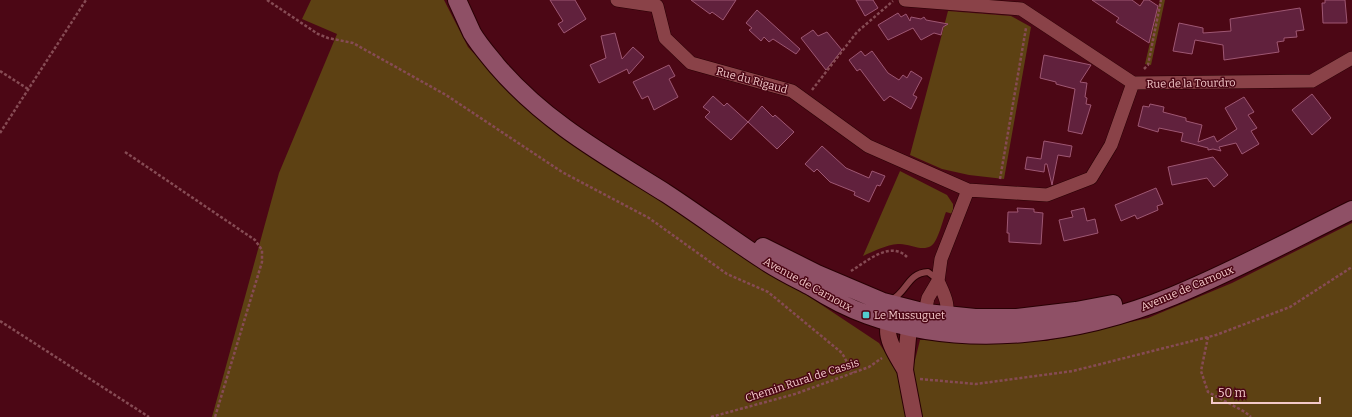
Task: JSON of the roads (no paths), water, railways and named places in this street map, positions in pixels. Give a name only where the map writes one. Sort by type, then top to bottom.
[{"type":"main road","name":"Avenue de Carnoux","points":[[457,0],[478,41],[511,82],[536,107],[564,129],[705,219],[764,260],[827,296],[866,315],[909,327],[933,332],[993,335],[1037,331],[1088,322],[1138,309],[1214,278],[1352,210]]},
{"type":"main road","name":"Avenue de Carnoux","points":[[705,219],[817,274],[883,302],[926,313],[976,318],[1018,318],[1076,311],[1140,297],[1208,270],[1352,197]]},
{"type":"street","name":"Rue du Rigaud","points":[[617,0],[659,3],[665,38],[690,63],[792,91],[868,146],[968,190]]},
{"type":"street","points":[[905,0],[1024,8],[1133,84]]},
{"type":"street","name":"Rue de la Tourdro","points":[[968,190],[1047,195],[1091,178],[1110,145],[1133,84],[1312,81],[1352,58]]},
{"type":"street","points":[[933,332],[926,313],[928,298],[938,281],[941,259],[968,190]]},
{"type":"street","points":[[933,332],[947,315],[946,299],[938,281]]},
{"type":"street","points":[[905,374],[909,327],[904,307],[898,312],[887,328],[892,348],[905,374],[914,417]]},
{"type":"lane","points":[[883,302],[898,297],[915,275],[928,272],[938,281]]},
{"type":"place","name":"Le Mussuguet","points":[[866,315]]}]
